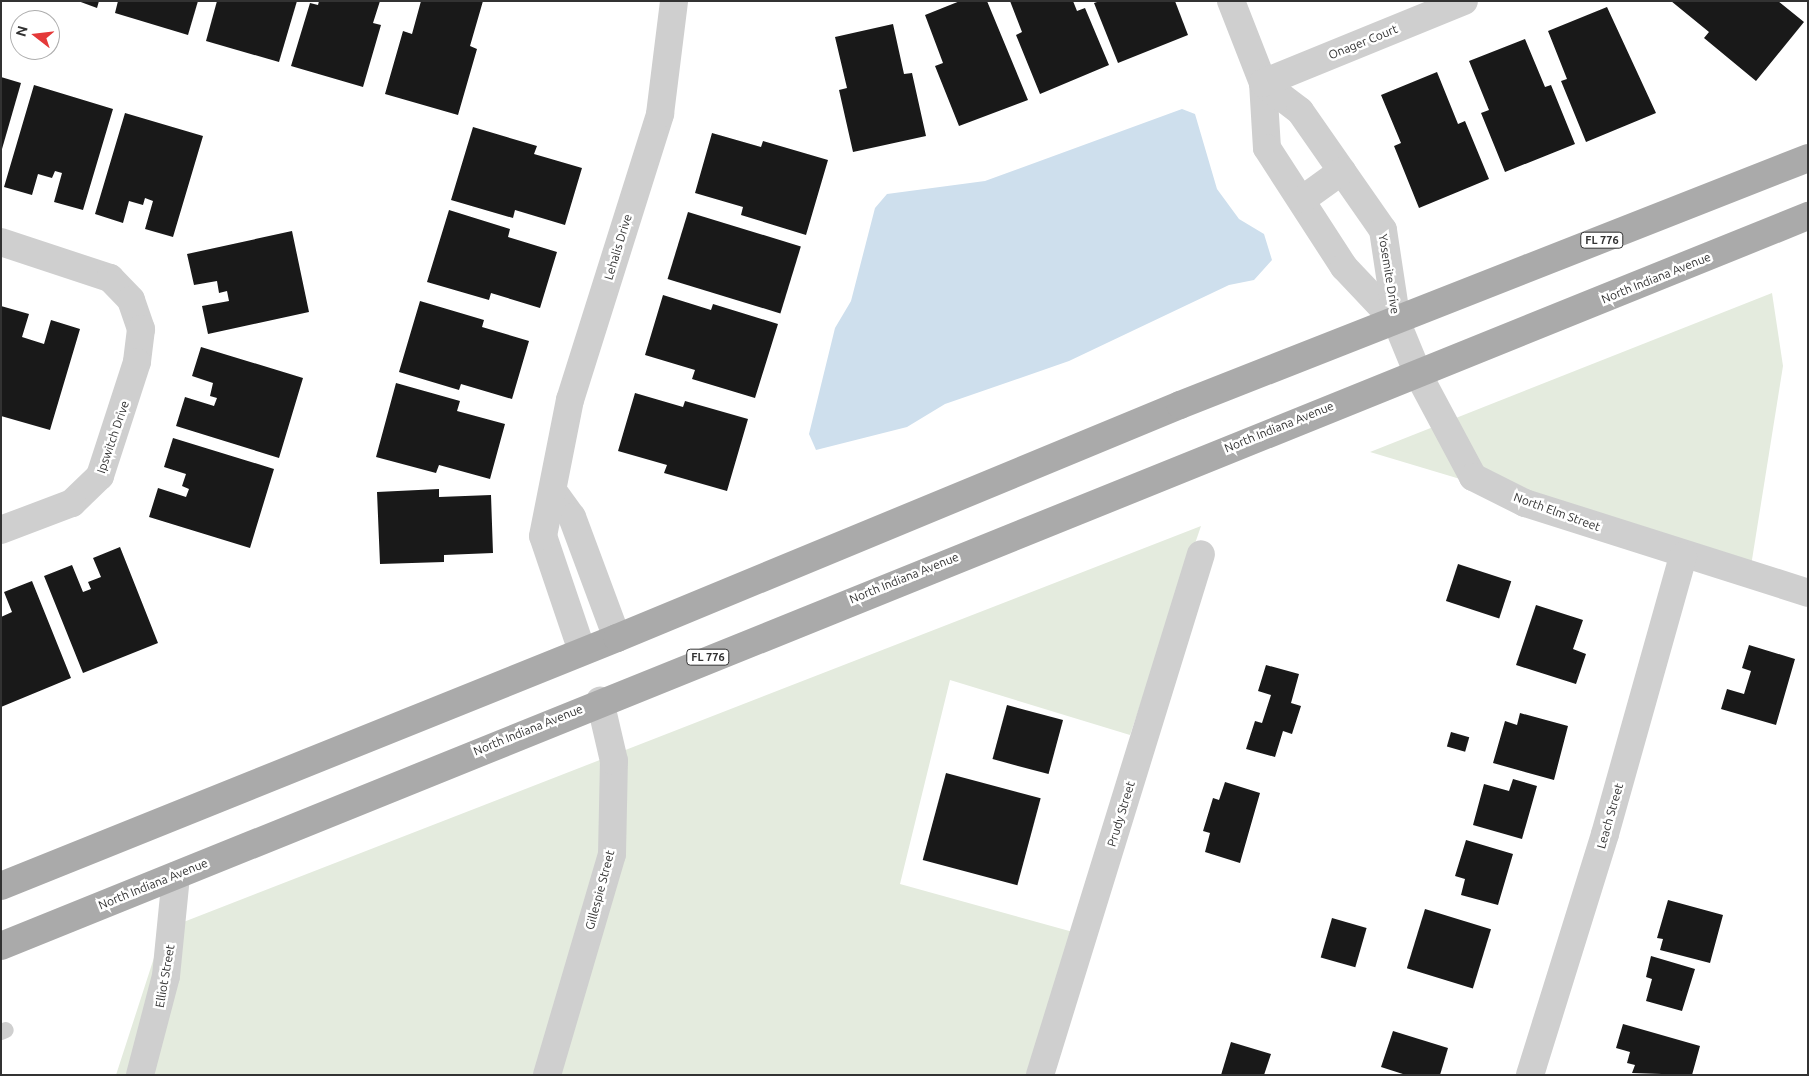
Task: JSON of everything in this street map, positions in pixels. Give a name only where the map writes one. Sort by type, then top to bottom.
[{"type":"main road","name":"FL 776","points":[[1,886],[617,638],[1180,405],[1397,323],[1808,158]]},
{"type":"main road","name":"North Indiana Avenue","points":[[1,946],[600,701],[1808,216]]},
{"type":"street","name":"Lehalis Drive","points":[[582,651],[543,536],[554,491],[552,473],[570,400],[660,114],[674,1]]},
{"type":"street","name":"Yosemite Drive","points":[[1231,1],[1263,83],[1267,148],[1303,199],[1344,267],[1397,323]]},
{"type":"street","name":"Onager Court","points":[[1263,83],[1464,1]]},
{"type":"street","name":"Yosemite Drive","points":[[1263,83],[1300,111],[1383,230],[1397,323]]},
{"type":"street","points":[[1303,199],[1342,171]]},
{"type":"street","name":"Ipswitch Drive","points":[[1,242],[110,278],[122,287],[139,314],[137,362],[100,476],[72,503],[1,530]]},
{"type":"street","name":"North Elm Street","points":[[1397,323],[1418,374],[1473,477],[1525,502],[1683,556],[1808,593]]},
{"type":"street","points":[[554,491],[572,517],[617,638]]},
{"type":"street","name":"Prudy Street","points":[[1040,1075],[1201,554]]},
{"type":"street","name":"Leach Street","points":[[1530,1075],[1605,834],[1683,556]]},
{"type":"street","name":"Gillespie Street","points":[[547,1075],[612,854],[614,761],[600,701]]},
{"type":"street","name":"Elliot Street","points":[[140,1075],[166,976],[176,875]]},
{"type":"shaded area","points":[[1772,293],[1783,366],[1751,566],[1370,452]]},
{"type":"shaded area","points":[[1201,526],[1130,735],[950,680],[900,884],[1073,932],[1033,1075],[116,1075],[163,930]]},
{"type":"water","points":[[1182,109],[1195,114],[1217,189],[1239,219],[1264,234],[1272,260],[1254,280],[1229,285],[1069,361],[945,404],[907,427],[816,450],[809,434],[835,328],[851,301],[875,208],[887,194],[985,181]]},
{"type":"building","points":[[78,1],[99,1],[97,8]]},
{"type":"building","points":[[118,1],[198,1],[188,35],[115,13]]},
{"type":"building","points":[[217,1],[297,1],[279,62],[206,41]]},
{"type":"building","points":[[319,1],[380,1],[373,23],[381,25],[363,87],[291,66],[310,3],[318,5]]},
{"type":"building","points":[[421,1],[483,1],[470,46],[477,49],[458,115],[385,94],[403,31],[412,34]]},
{"type":"building","points":[[960,1],[987,1],[1028,100],[959,126],[935,66],[943,63],[925,15]]},
{"type":"building","points":[[1010,1],[1073,1],[1077,11],[1085,8],[1109,65],[1040,94],[1016,35],[1022,32]]},
{"type":"building","points":[[1100,1],[1175,1],[1188,35],[1118,63],[1094,3]]},
{"type":"building","points":[[1671,1],[1778,1],[1804,22],[1756,81],[1704,38],[1709,32]]},
{"type":"building","points":[[1607,7],[1656,113],[1586,142],[1561,81],[1567,79],[1548,31]]},
{"type":"building","points":[[893,24],[904,74],[912,73],[926,136],[853,152],[839,90],[847,88],[835,37]]},
{"type":"building","points":[[1525,39],[1545,87],[1551,85],[1575,144],[1505,172],[1481,113],[1489,110],[1469,61]]},
{"type":"building","points":[[1437,72],[1458,124],[1465,121],[1489,179],[1419,208],[1394,146],[1401,143],[1381,95]]},
{"type":"building","points":[[1,77],[21,83],[2,149],[1,148]]},
{"type":"building","points":[[34,85],[113,109],[83,210],[54,202],[62,173],[55,171],[52,178],[38,174],[32,195],[4,187]]},
{"type":"building","points":[[125,113],[203,136],[173,237],[145,229],[153,201],[145,198],[143,205],[129,201],[123,223],[95,214]]},
{"type":"building","points":[[473,127],[537,146],[534,154],[582,168],[565,225],[515,210],[513,218],[451,200]]},
{"type":"building","points":[[712,133],[761,147],[763,141],[828,160],[806,235],[741,215],[743,207],[695,193]]},
{"type":"building","points":[[449,210],[510,229],[508,237],[557,252],[540,308],[491,293],[489,300],[427,282]]},
{"type":"building","points":[[688,212],[801,246],[780,313],[668,279]]},
{"type":"building","points":[[292,231],[309,312],[208,334],[202,306],[229,301],[227,291],[219,293],[217,281],[194,285],[187,254]]},
{"type":"building","points":[[663,295],[711,310],[713,304],[778,324],[755,398],[692,379],[695,370],[645,355]]},
{"type":"building","points":[[420,301],[484,320],[482,327],[529,341],[512,399],[461,384],[459,390],[399,372]]},
{"type":"building","points":[[1,306],[29,314],[22,337],[44,344],[51,320],[80,329],[50,430],[1,416]]},
{"type":"building","points":[[201,347],[303,378],[279,458],[176,426],[185,397],[214,406],[217,398],[210,396],[213,383],[192,376]]},
{"type":"building","points":[[396,383],[460,401],[457,411],[505,424],[490,479],[439,465],[436,473],[376,457]]},
{"type":"building","points":[[635,393],[683,407],[685,401],[748,419],[727,491],[664,473],[667,465],[618,451]]},
{"type":"building","points":[[173,438],[274,469],[250,548],[149,517],[158,488],[186,497],[189,489],[182,486],[186,474],[164,467]]},
{"type":"building","points":[[439,489],[439,497],[491,495],[493,553],[444,555],[444,562],[380,564],[377,492]]},
{"type":"building","points":[[120,547],[158,643],[83,673],[44,576],[72,565],[83,592],[91,589],[88,582],[101,577],[93,558]]},
{"type":"building","points":[[1458,564],[1511,581],[1499,618],[1446,601]]},
{"type":"building","points":[[32,581],[71,678],[1,707],[1,617],[12,612],[4,592]]},
{"type":"building","points":[[1536,605],[1583,620],[1573,649],[1586,654],[1576,684],[1516,665]]},
{"type":"building","points":[[1749,645],[1795,659],[1776,725],[1721,709],[1727,689],[1744,694],[1751,671],[1742,668]]},
{"type":"building","points":[[1266,665],[1299,674],[1291,703],[1301,706],[1292,734],[1283,731],[1275,757],[1246,749],[1255,721],[1262,723],[1271,695],[1258,691]]},
{"type":"building","points":[[1007,705],[1063,720],[1049,774],[993,759]]},
{"type":"building","points":[[1520,713],[1568,726],[1554,780],[1493,763],[1505,721],[1517,725]]},
{"type":"building","points":[[1451,732],[1469,737],[1465,752],[1447,746]]},
{"type":"building","points":[[946,773],[1041,798],[1017,885],[923,860]]},
{"type":"building","points":[[1513,779],[1537,786],[1522,839],[1473,825],[1484,784],[1509,791]]},
{"type":"building","points":[[1225,782],[1260,793],[1240,863],[1205,852],[1210,833],[1203,831],[1213,798],[1219,800]]},
{"type":"building","points":[[1466,840],[1513,854],[1498,905],[1461,895],[1465,879],[1455,876]]},
{"type":"building","points":[[1668,900],[1723,915],[1710,963],[1660,950],[1663,939],[1657,938]]},
{"type":"building","points":[[1425,909],[1491,929],[1473,988],[1407,968]]},
{"type":"building","points":[[1332,918],[1367,928],[1355,967],[1321,957]]},
{"type":"building","points":[[1651,956],[1695,969],[1682,1011],[1646,1001],[1652,979],[1646,977]]},
{"type":"building","points":[[1623,1024],[1700,1046],[1692,1075],[1632,1073],[1635,1065],[1627,1063],[1630,1052],[1616,1048]]},
{"type":"building","points":[[1393,1031],[1448,1048],[1440,1075],[1406,1075],[1381,1067]]},
{"type":"building","points":[[1231,1042],[1271,1054],[1264,1075],[1221,1075]]}]
